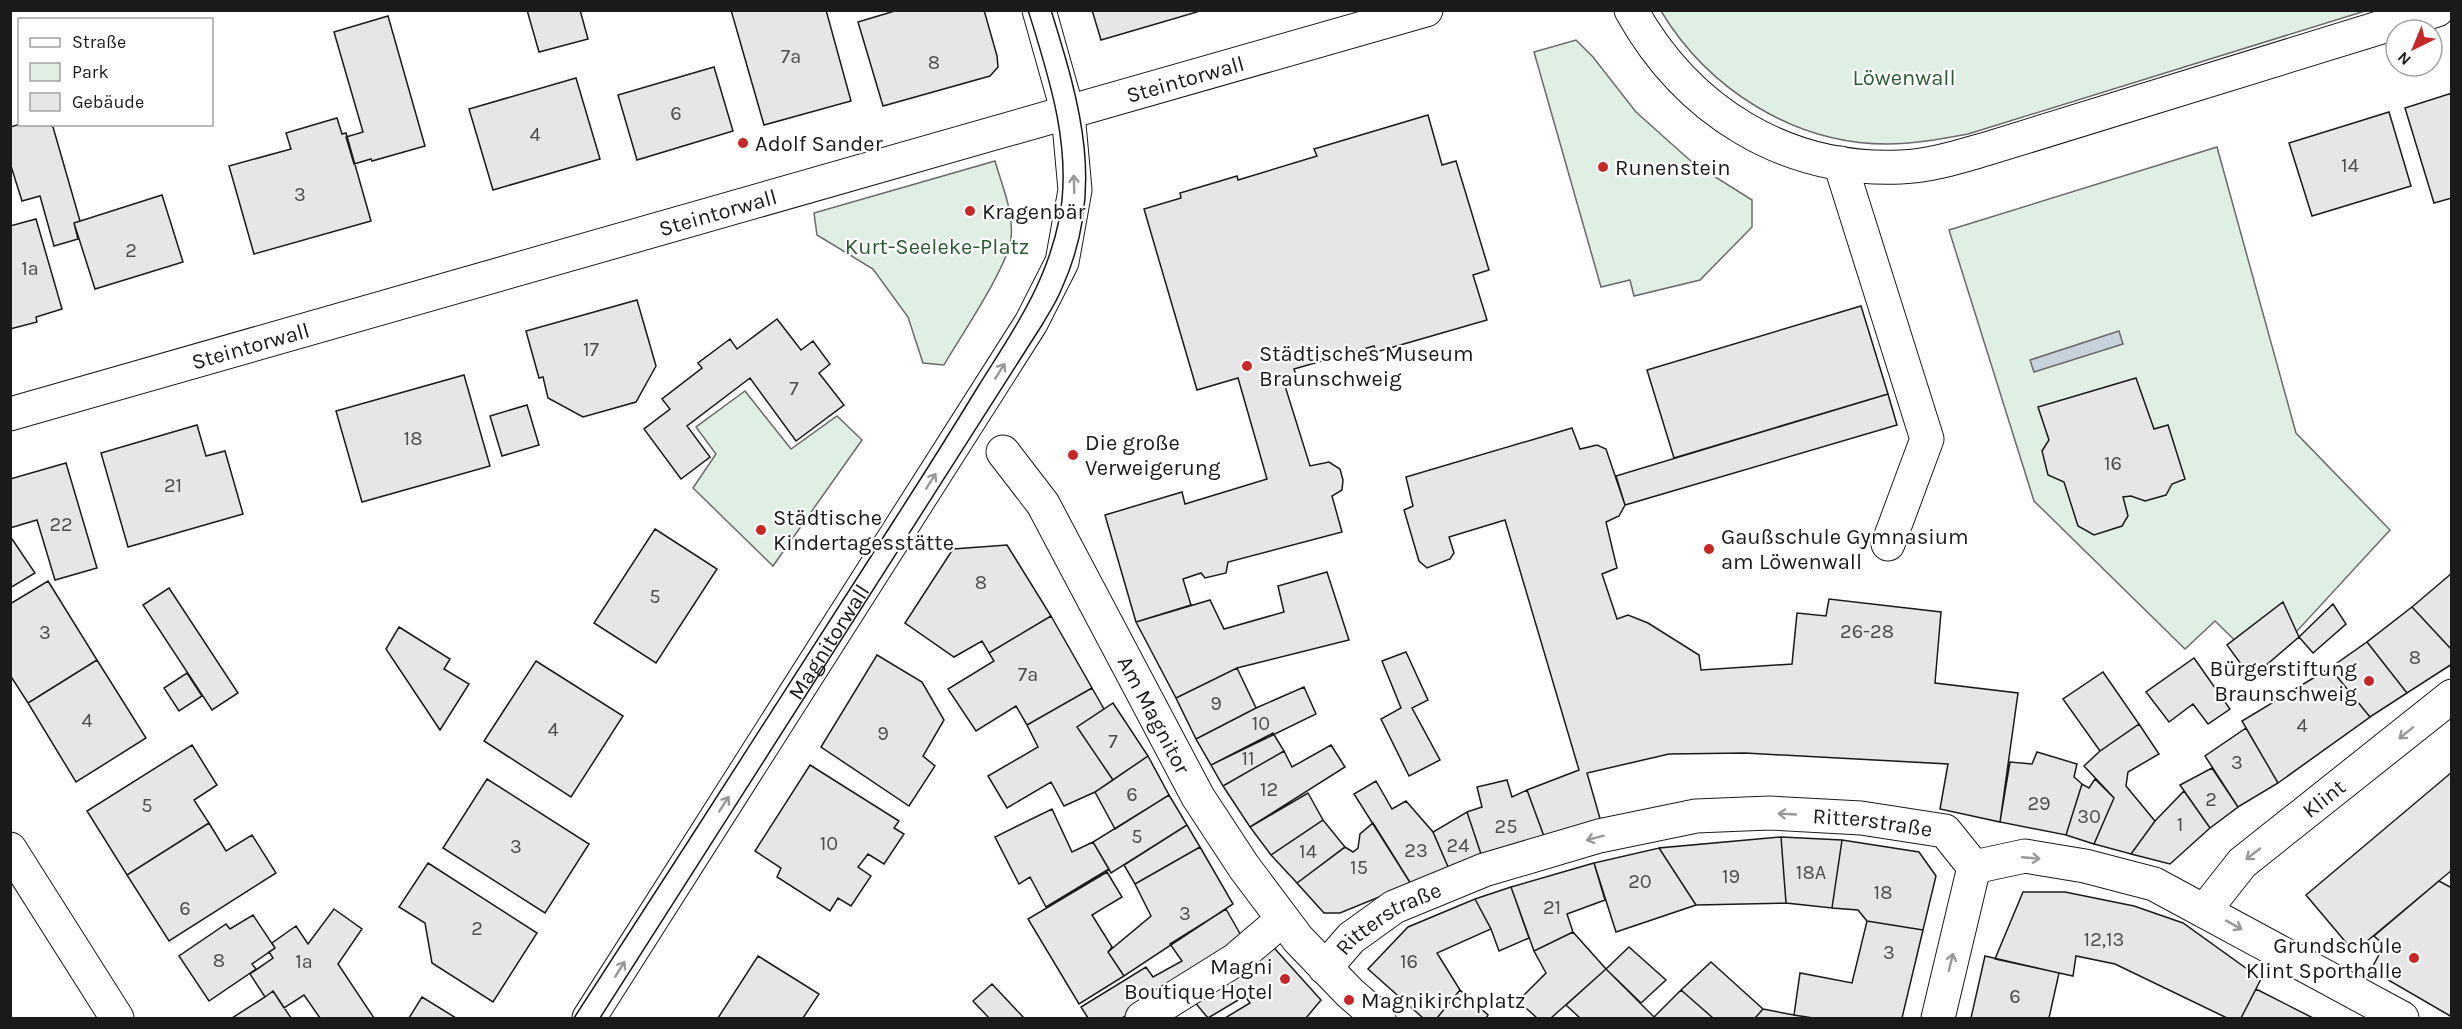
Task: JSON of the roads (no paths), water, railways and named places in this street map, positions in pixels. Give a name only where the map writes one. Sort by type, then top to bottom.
[{"type":"street","points":[[1039,10],[1068,113]]},
{"type":"street","name":"Steintorwall","points":[[10,414],[1426,10]]},
{"type":"street","points":[[1631,10],[1645,36],[1671,70],[1702,100],[1737,126],[1775,145],[1816,159],[1859,166],[1902,167],[1945,161],[2438,10]]},
{"type":"street","name":"Magnitorwall","points":[[589,1018],[1031,323],[1062,262],[1075,190],[1068,113]]},
{"type":"street","points":[[1840,163],[1927,440],[1888,543]]},
{"type":"street","name":"Am Magnitor","points":[[1003,452],[1043,504],[1198,796],[1244,867],[1282,920],[1325,968],[1379,1018]]},
{"type":"street","name":"Klint","points":[[2205,909],[2242,862],[2451,696]]},
{"type":"street","name":"Ritterstraße","points":[[1325,968],[1351,938],[1394,907],[1485,870],[1599,837],[1696,816],[1769,813],[1861,818],[1945,831],[1974,867]]},
{"type":"street","points":[[10,849],[117,1018]]},
{"type":"street","points":[[1938,1018],[1974,867],[2025,856],[2085,866],[2154,884],[2205,909],[2402,1018]]},
{"type":"street","points":[[1142,1018],[1235,960],[1282,920]]},
{"type":"tram line","points":[[574,1018],[926,471],[1016,326],[1037,286],[1046,265],[1059,220],[1063,194],[1063,167],[1061,140],[1051,87],[1028,10]]},
{"type":"tram line","points":[[600,1018],[1042,325],[1060,293],[1075,252],[1083,217],[1086,183],[1084,149],[1072,80],[1051,10]]},
{"type":"place","name":"Adolf Sander","points":[[743,143]]},
{"type":"place","name":"Runenstein","points":[[1603,167]]},
{"type":"place","name":"Kragenbär","points":[[970,211]]},
{"type":"place","name":"Städtisches Museum Braunschweig","points":[[1247,366]]},
{"type":"place","name":"Die große Verweigerung","points":[[1073,455]]},
{"type":"place","name":"Städtische Kindertagesstätte","points":[[761,530]]},
{"type":"place","name":"Gaußschule Gymnasium am Löwenwall","points":[[1709,549]]},
{"type":"place","name":"Bürgerstiftung Braunschweig","points":[[2369,681]]},
{"type":"place","name":"Grundschule Klint Sporthalle","points":[[2414,958]]},
{"type":"place","name":"Magni Boutique Hotel","points":[[1285,979]]},
{"type":"place","name":"Magnikirchplatz","points":[[1349,1000]]},
{"type":"park label","name":"Löwenwall","points":[[1904,77]]},
{"type":"park label","name":"Kurt-Seeleke-Platz","points":[[937,246]]}]
